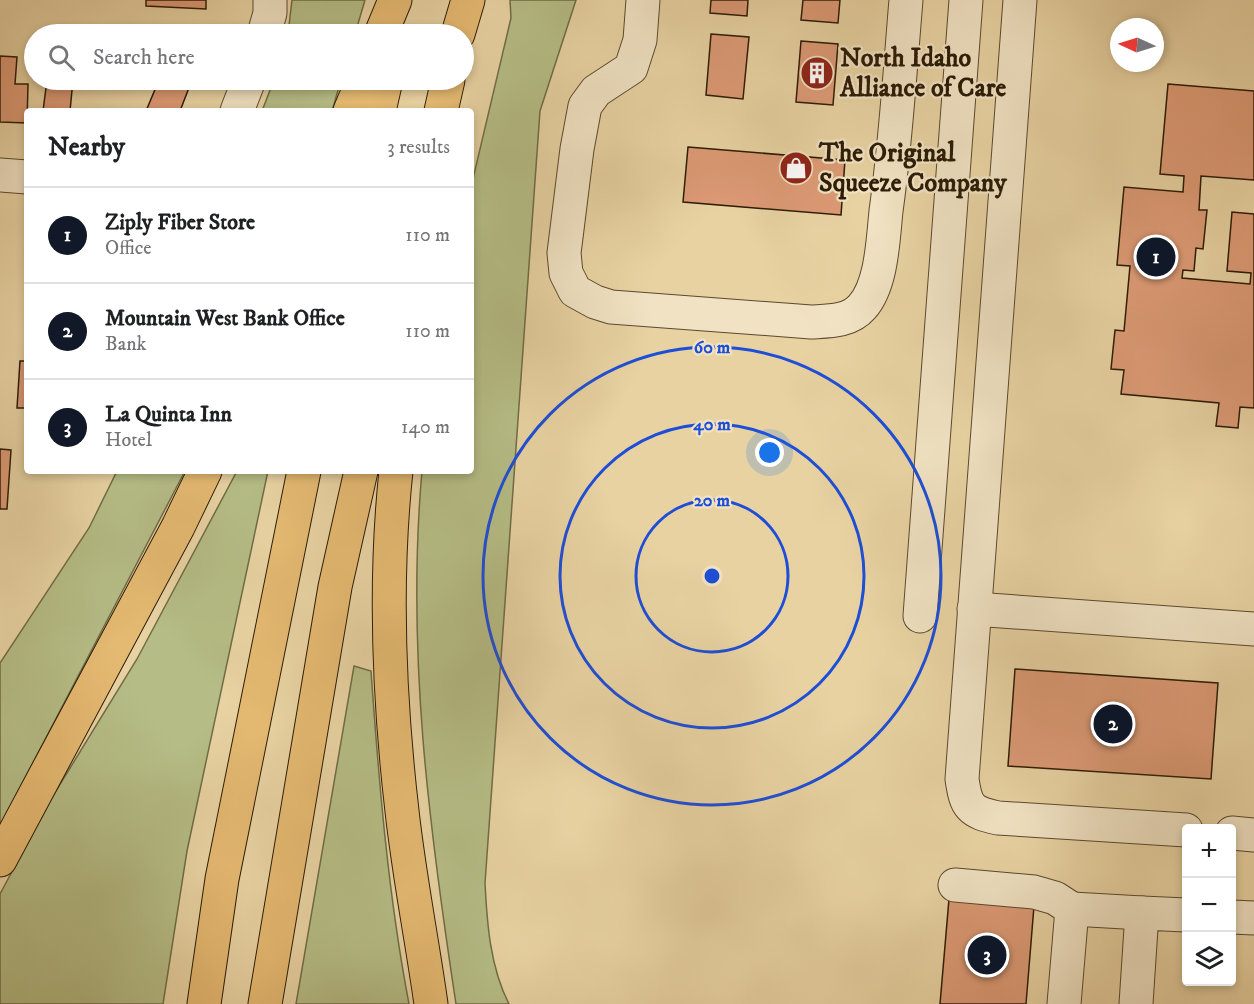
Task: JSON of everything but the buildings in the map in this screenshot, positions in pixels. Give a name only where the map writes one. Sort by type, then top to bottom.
[{"type":"highway","points":[[385,24],[395,0]]},
{"type":"highway","points":[[398,24],[404,0]]},
{"type":"highway","points":[[461,24],[468,0]]},
{"type":"highway","points":[[351,108],[359,90]]},
{"type":"highway","points":[[380,108],[384,90]]},
{"type":"highway","points":[[442,108],[447,90]]},
{"type":"highway","points":[[447,108],[449,90]]},
{"type":"highway","points":[[0,860],[204,474]]},
{"type":"highway","points":[[204,1004],[222,879],[303,474]]},
{"type":"highway","points":[[265,1004],[335,587],[360,474]]},
{"type":"highway","points":[[396,474],[390,584],[390,671],[402,811],[431,1004]]},
{"type":"street","points":[[267,24],[270,0]]},
{"type":"street","points":[[643,0],[640,40],[631,68],[596,91],[585,106],[577,149],[564,253],[566,273],[575,291],[595,302],[611,307],[811,322],[843,320],[861,309],[870,295],[879,269],[895,143],[906,0]]},
{"type":"street","points":[[920,616],[966,0]]},
{"type":"street","points":[[1020,0],[962,779],[965,801],[980,814],[998,818],[1182,830]]},
{"type":"street","points":[[238,108],[245,90]]},
{"type":"street","points":[[0,175],[24,177]]},
{"type":"street","points":[[974,609],[1254,629]]},
{"type":"street","points":[[1236,833],[1254,835]]},
{"type":"street","points":[[955,885],[1034,892],[1055,898],[1072,909],[1182,915]]},
{"type":"street","points":[[1064,1004],[1072,909]]},
{"type":"street","points":[[1136,1004],[1142,913]]},
{"type":"street","points":[[1236,917],[1254,918]]},
{"type":"green space","points":[[292,0],[365,0],[358,24],[289,24]]},
{"type":"green space","points":[[510,0],[576,0],[540,111],[485,883],[488,929],[494,960],[509,1004],[456,1004],[437,871],[423,738],[417,605],[418,538],[422,474],[474,474],[474,174],[511,18]]},
{"type":"green space","points":[[270,90],[338,90],[333,108],[263,108]]},
{"type":"green space","points":[[116,474],[183,474],[0,826],[0,663],[89,528]]},
{"type":"green space","points":[[235,474],[267,474],[187,851],[163,1004],[0,1004],[0,894],[51,799],[137,659]]},
{"type":"green space","points":[[354,666],[371,671],[390,880],[409,1004],[296,1004]]},
{"type":"place","name":"North Idaho Alliance of Care","points":[[817,73]]},
{"type":"place","name":"The Original Squeeze Company","points":[[796,168]]},
{"type":"place","name":"Ziply Fiber Store","points":[[1156,257]]},
{"type":"place","name":"Mountain West Bank Office","points":[[1113,724]]},
{"type":"place","name":"La Quinta Inn","points":[[987,955]]}]
